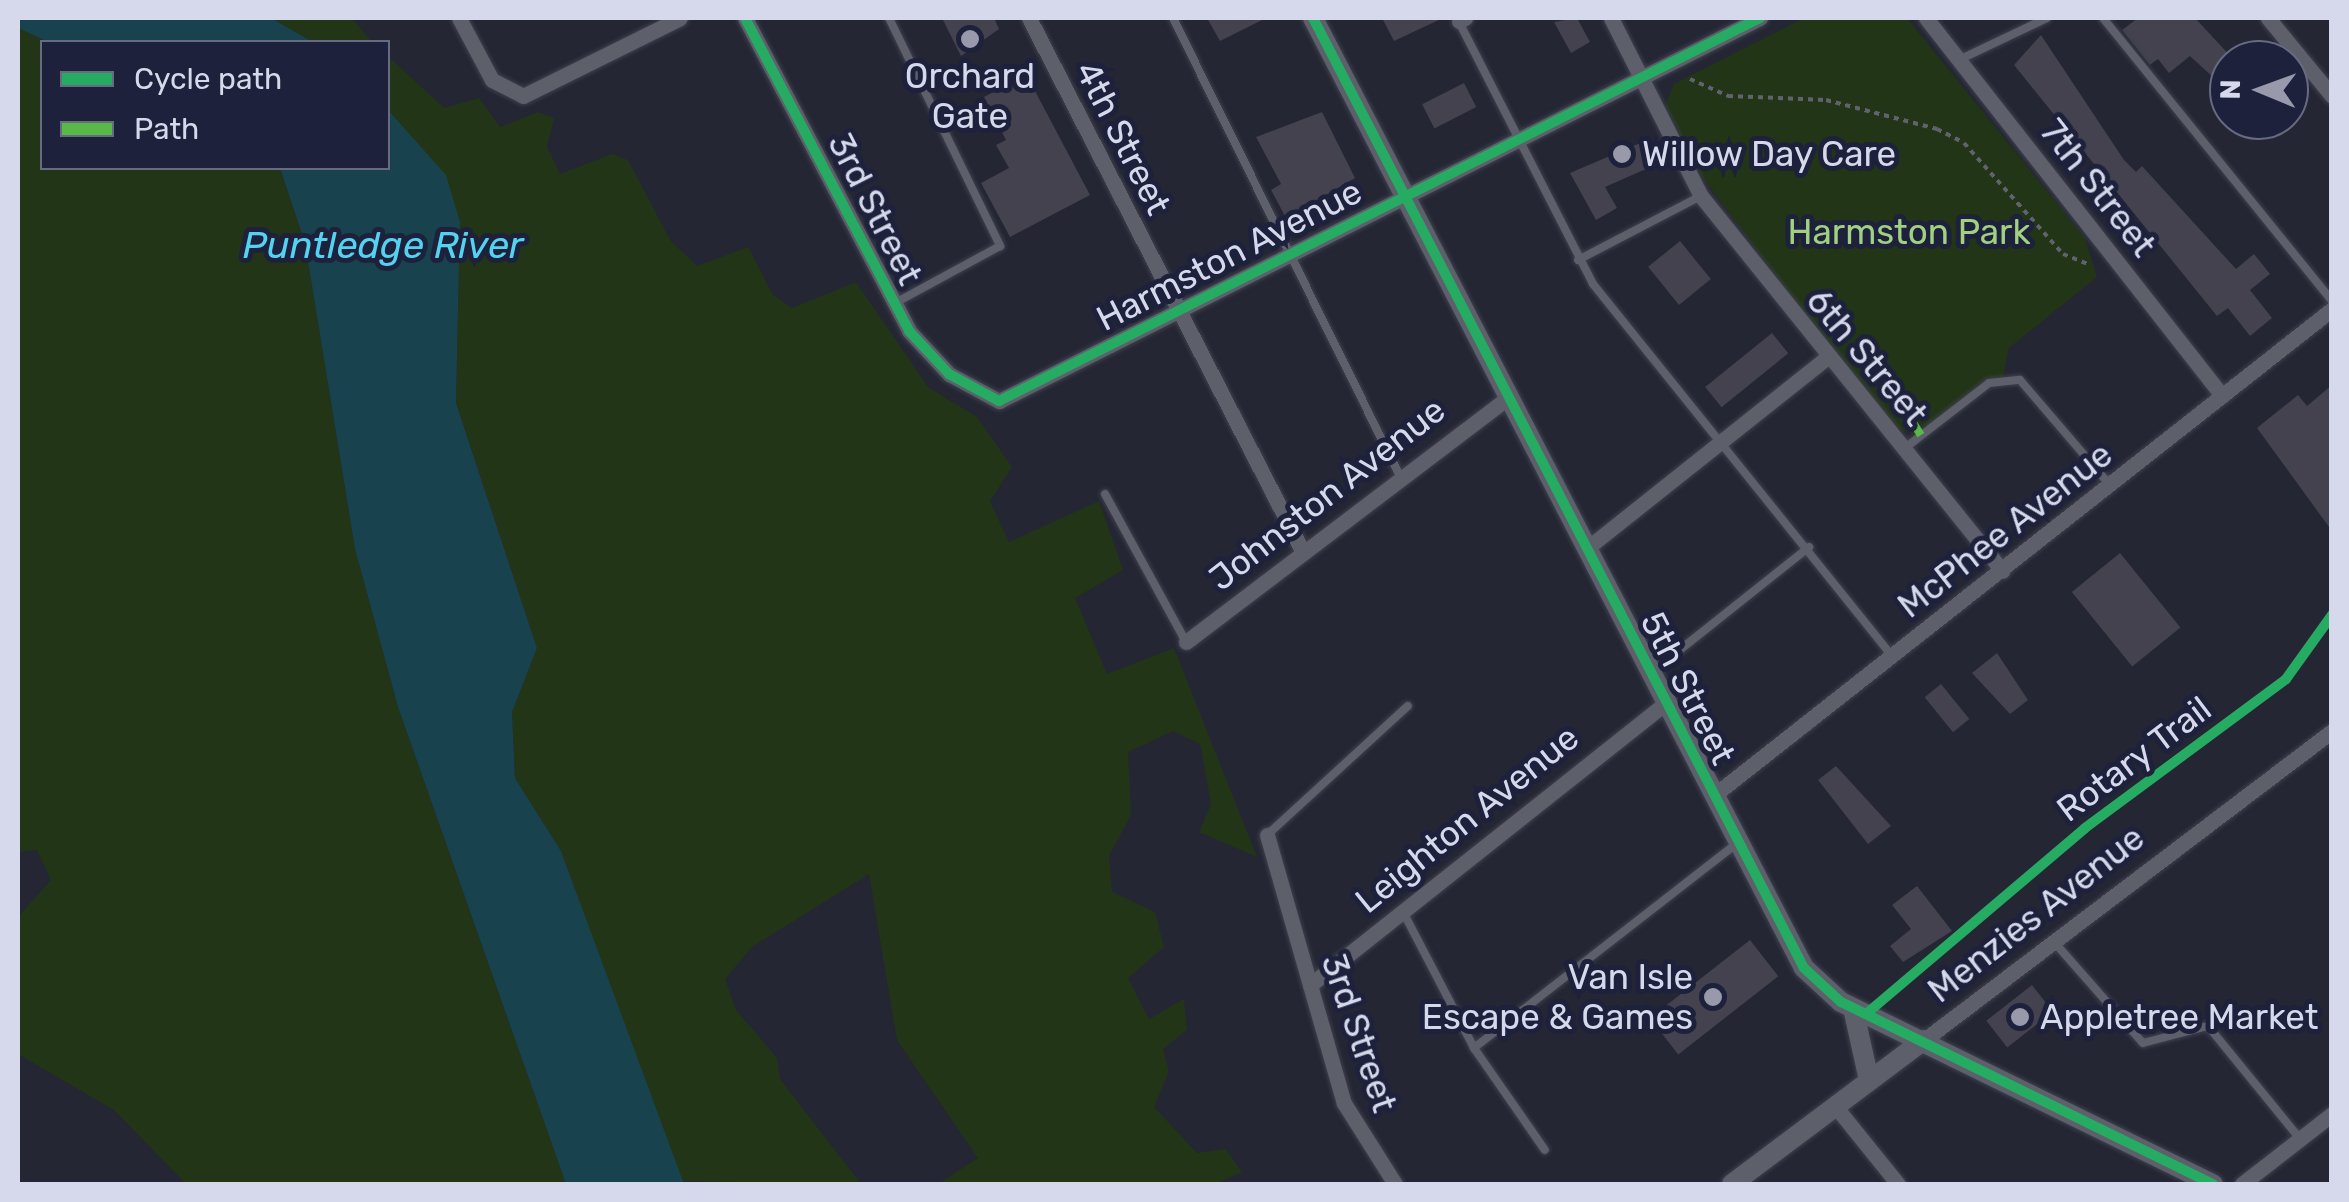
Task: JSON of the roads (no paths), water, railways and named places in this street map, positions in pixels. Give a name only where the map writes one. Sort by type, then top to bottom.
[{"type":"street","points":[[460,18],[500,88],[534,93],[680,18]]},
{"type":"street","name":"3rd Street","points":[[745,18],[893,304],[932,359],[989,400]]},
{"type":"street","name":"4th Street","points":[[1029,18],[1178,315],[1303,552]]},
{"type":"street","name":"5th Street","points":[[1313,18],[1796,957],[1853,1008],[2213,1184]]},
{"type":"street","name":"6th Street","points":[[1612,18],[1701,196],[1824,360],[1905,448],[2002,571]]},
{"type":"street","name":"Harmston Avenue","points":[[989,400],[1010,400],[1760,18]]},
{"type":"street","name":"7th Street","points":[[1926,18],[2222,396]]},
{"type":"street","points":[[2268,18],[2332,96]]},
{"type":"street","name":"McPhee Avenue","points":[[1713,796],[2110,486],[2332,305]]},
{"type":"street","points":[[1586,549],[1824,360]]},
{"type":"street","name":"Johnston Avenue","points":[[1186,642],[1399,474],[1508,398]]},
{"type":"street","name":"Leighton Avenue","points":[[1310,986],[1664,704]]},
{"type":"street","name":"Menzies Avenue","points":[[1732,1184],[2332,731]]},
{"type":"street","name":"3rd Street","points":[[1267,835],[1344,1103],[1395,1184]]},
{"type":"street","points":[[1853,1008],[1869,1080]]},
{"type":"street","points":[[1835,1106],[1898,1184]]},
{"type":"street","points":[[2242,1184],[2332,1114]]},
{"type":"lane","points":[[888,18],[1000,246],[893,304]]},
{"type":"lane","points":[[1173,18],[1399,474]]},
{"type":"lane","points":[[1960,59],[2047,18]]},
{"type":"lane","points":[[2103,18],[2332,305]]},
{"type":"lane","points":[[1461,19],[1578,260],[1809,547],[1892,657]]},
{"type":"lane","points":[[1578,260],[1701,196]]},
{"type":"lane","points":[[1905,448],[1989,383],[2020,380],[2110,486]]},
{"type":"lane","points":[[1105,494],[1186,642]]},
{"type":"lane","points":[[1649,674],[1809,547]]},
{"type":"lane","points":[[1267,835],[1408,706]]},
{"type":"lane","points":[[1474,1048],[1737,842]]},
{"type":"lane","points":[[1402,910],[1474,1048],[1545,1150]]},
{"type":"lane","points":[[2053,940],[2143,1043],[2208,1026],[2300,1139]]},
{"type":"water","points":[[18,18],[271,18],[310,40],[44,40],[18,28]]},
{"type":"water","name":"Puntledge River","points":[[390,112],[446,175],[460,222],[456,403],[537,648],[512,712],[515,778],[561,851],[684,1184],[566,1184],[398,707],[355,549],[305,243],[281,170],[390,170]]},
{"type":"place","name":"Orchard Gate","points":[[970,39]]},
{"type":"place","name":"Willow Day Care","points":[[1622,154]]},
{"type":"place","name":"Van Isle Escape & Games","points":[[1713,997]]},
{"type":"place","name":"Appletree Market","points":[[2020,1017]]},
{"type":"park label","name":"Harmston Park","points":[[1909,232]]}]
